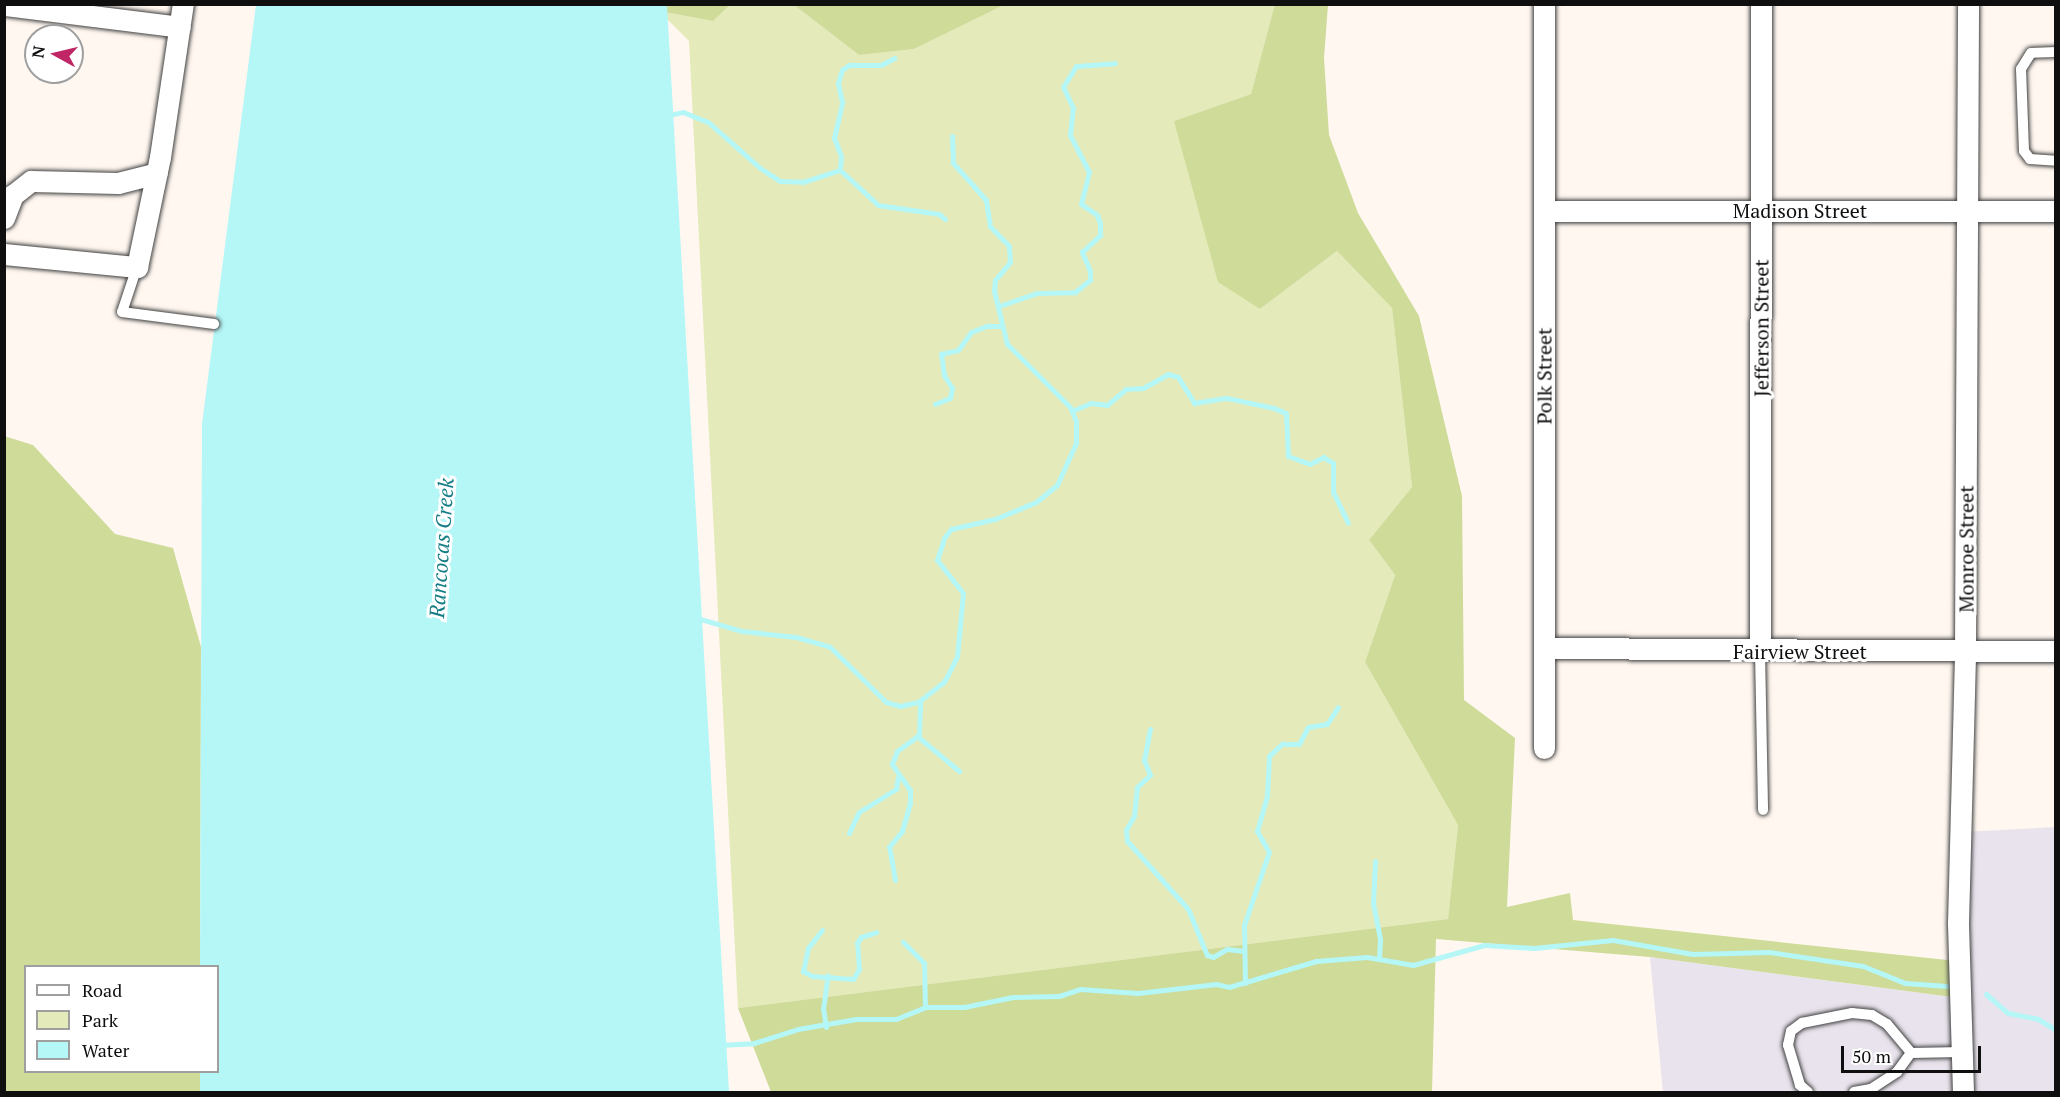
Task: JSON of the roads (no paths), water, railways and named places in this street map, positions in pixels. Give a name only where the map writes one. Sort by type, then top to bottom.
[{"type":"street","points":[[4,254],[138,267],[157,173],[183,4]]},
{"type":"street","name":"Polk Street","points":[[1544,4],[1544,748]]},
{"type":"street","name":"Jefferson Street","points":[[1760,651],[1761,4]]},
{"type":"street","name":"Monroe Street","points":[[1963,1092],[1958,923],[1965,651],[1968,4]]},
{"type":"street","points":[[4,5],[180,27]]},
{"type":"street","points":[[4,218],[13,195],[31,181],[118,183],[157,173]]},
{"type":"street","name":"Madison Street","points":[[1544,211],[1761,209],[2055,211]]},
{"type":"street","name":"Fairview Street","points":[[1544,648],[2055,651]]},
{"type":"lane","points":[[2055,52],[2031,53],[2024,59],[2021,105],[2024,151],[2030,159],[2055,162]]},
{"type":"lane","points":[[138,267],[122,312],[214,324]]},
{"type":"lane","points":[[1760,651],[1763,810]]},
{"type":"lane","points":[[1808,1092],[1800,1085],[1788,1045],[1791,1031],[1802,1023],[1852,1013],[1872,1015],[1887,1024],[1911,1053]]},
{"type":"lane","points":[[1911,1053],[1962,1052]]},
{"type":"lane","points":[[1854,1092],[1871,1089],[1897,1072],[1911,1053]]},
{"type":"water","name":"Rancocas Creek","points":[[256,5],[667,5],[729,1092],[200,1092],[200,1073],[219,1073],[219,965],[200,965],[202,424]]},
{"type":"waterway","points":[[840,170],[841,156],[834,138],[842,102],[838,83],[842,70],[849,65],[881,65],[894,58]]},
{"type":"waterway","points":[[999,306],[1036,293],[1075,292],[1090,280],[1090,271],[1082,252],[1100,235],[1100,223],[1097,215],[1081,204],[1089,172],[1070,135],[1073,108],[1063,87],[1076,66],[1115,63]]},
{"type":"waterway","points":[[668,115],[683,112],[708,122],[760,168],[780,181],[803,182],[840,170]]},
{"type":"waterway","points":[[697,618],[742,631],[796,637],[830,647],[886,702],[900,706],[918,702],[944,682],[957,657],[963,593],[937,560],[944,538],[951,529],[995,519],[1036,502],[1057,485],[1076,443],[1076,421],[1070,407],[1007,344],[994,291],[995,280],[1010,262],[1009,246],[990,226],[986,200],[953,163],[952,136]]},
{"type":"waterway","points":[[840,170],[878,205],[939,214],[945,219]]},
{"type":"waterway","points":[[935,404],[950,398],[952,388],[944,375],[941,354],[958,350],[971,332],[987,326],[1002,326]]},
{"type":"waterway","points":[[1072,411],[1091,403],[1107,405],[1126,389],[1143,388],[1168,374],[1178,377],[1194,403],[1227,398],[1274,408],[1286,413],[1288,456],[1310,464],[1323,457],[1333,463],[1333,492],[1348,523]]},
{"type":"waterway","points":[[895,880],[889,847],[902,831],[910,803],[910,790],[892,764],[897,751],[919,735],[920,701]]},
{"type":"waterway","points":[[1245,983],[1244,925],[1269,852],[1257,831],[1267,795],[1269,756],[1282,744],[1299,744],[1308,727],[1327,724],[1338,707]]},
{"type":"waterway","points":[[1150,729],[1144,760],[1150,775],[1137,787],[1134,816],[1126,830],[1127,841],[1188,909],[1207,955],[1213,957],[1227,949],[1244,951]]},
{"type":"waterway","points":[[917,736],[959,771]]},
{"type":"waterway","points":[[849,833],[859,812],[896,789],[898,777]]},
{"type":"waterway","points":[[1375,861],[1373,903],[1380,940],[1379,959]]},
{"type":"waterway","points":[[822,930],[808,948],[803,971],[812,976],[853,979],[859,969],[857,943],[861,937],[876,932]]},
{"type":"waterway","points":[[719,1045],[754,1043],[798,1029],[856,1019],[896,1019],[925,1007],[964,1007],[1013,997],[1059,996],[1080,989],[1138,993],[1216,984],[1229,987],[1316,961],[1367,957],[1413,965],[1484,945],[1534,948],[1613,940],[1693,954],[1769,952],[1863,966],[1905,983],[1947,986]]},
{"type":"waterway","points":[[903,942],[924,963],[925,1007]]},
{"type":"waterway","points":[[826,1027],[823,1009],[828,975]]},
{"type":"waterway","points":[[1986,994],[2008,1013],[2038,1019],[2056,1030]]}]
